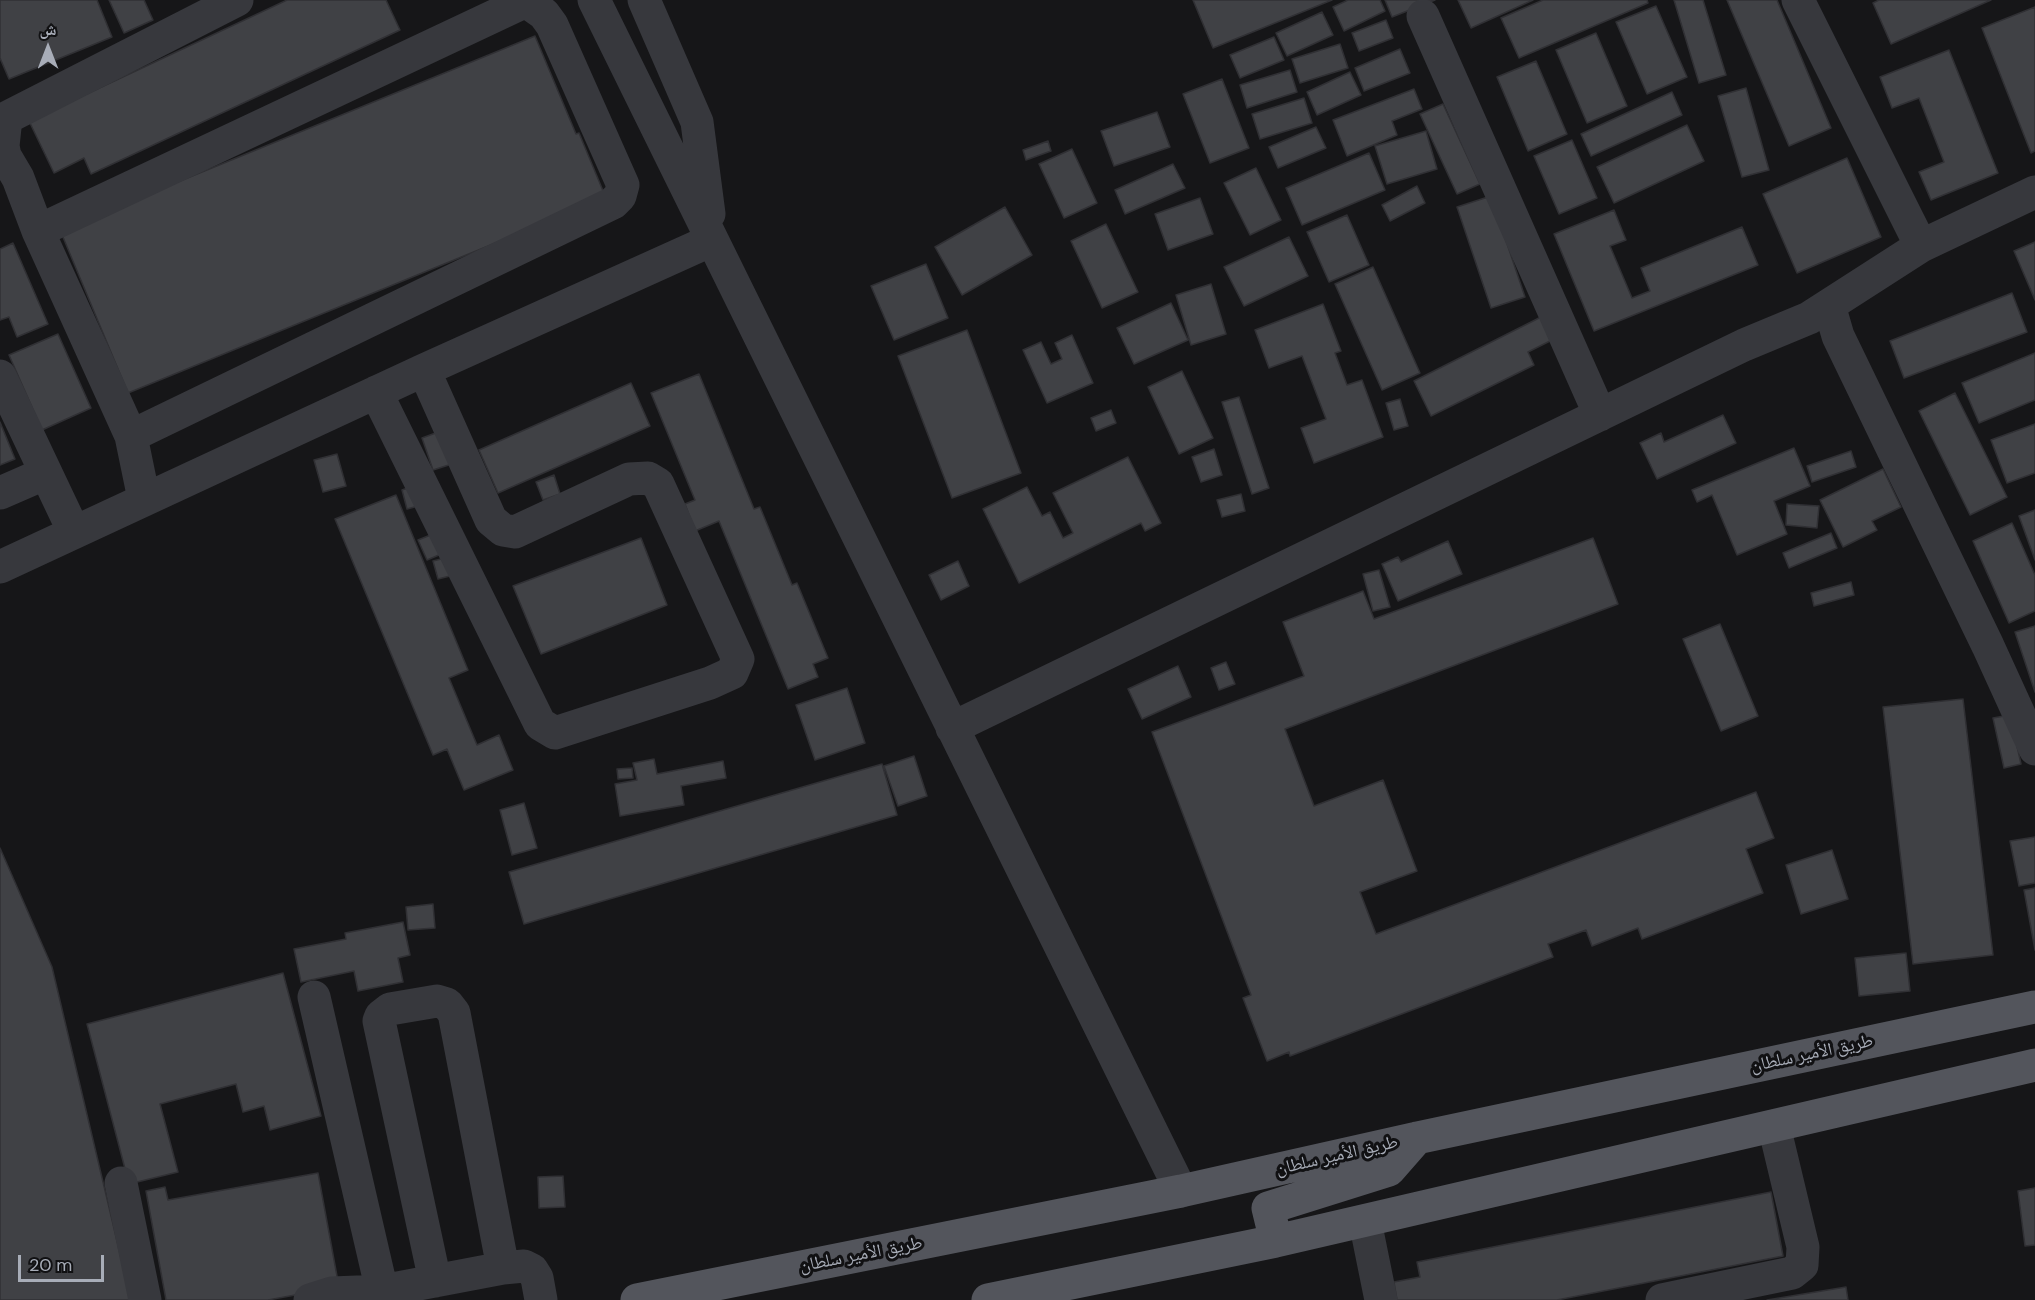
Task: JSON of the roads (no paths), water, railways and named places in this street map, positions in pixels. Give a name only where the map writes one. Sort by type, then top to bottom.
[{"type":"main road","name":"طريق الأمير سلطان","points":[[638,1300],[1181,1191],[1417,1138],[2035,1007]]},
{"type":"main road","points":[[988,1300],[1276,1241],[2035,1065]]},
{"type":"main road","points":[[1276,1241],[1268,1208],[1389,1170],[1417,1138]]},
{"type":"street","points":[[144,499],[131,436],[38,231],[18,178],[5,156],[3,111],[237,0]]},
{"type":"street","points":[[38,231],[525,0],[544,14],[552,25],[623,185],[620,196],[613,203],[131,436]]},
{"type":"street","points":[[594,0],[1181,1191]]},
{"type":"street","points":[[644,0],[697,122],[712,240]]},
{"type":"street","points":[[1798,0],[1921,246]]},
{"type":"street","points":[[1423,16],[1600,415]]},
{"type":"street","points":[[952,728],[1744,345],[1809,318],[1921,246],[2035,192]]},
{"type":"street","points":[[0,567],[376,392],[712,240]]},
{"type":"street","points":[[1829,305],[1838,336],[1988,646],[2035,749]]},
{"type":"street","points":[[376,392],[540,723],[555,733],[710,683],[732,673],[738,659],[658,484],[648,478],[629,479],[515,531],[503,530],[491,520],[424,370]]},
{"type":"street","points":[[0,376],[74,532]]},
{"type":"street","points":[[0,493],[46,472]]},
{"type":"street","points":[[448,540],[491,520]]},
{"type":"street","points":[[314,997],[382,1292]]},
{"type":"street","points":[[435,1281],[379,1021],[381,1016],[390,1009],[437,1001],[447,1004],[454,1013],[503,1268]]},
{"type":"street","points":[[1662,1300],[1784,1275],[1792,1273],[1802,1265],[1803,1247],[1774,1126]]},
{"type":"street","points":[[122,1184],[145,1300]]},
{"type":"street","points":[[1365,1221],[1381,1300]]},
{"type":"street","points":[[310,1300],[332,1293],[382,1292],[503,1268],[524,1266],[532,1270],[537,1278],[541,1300]]}]
